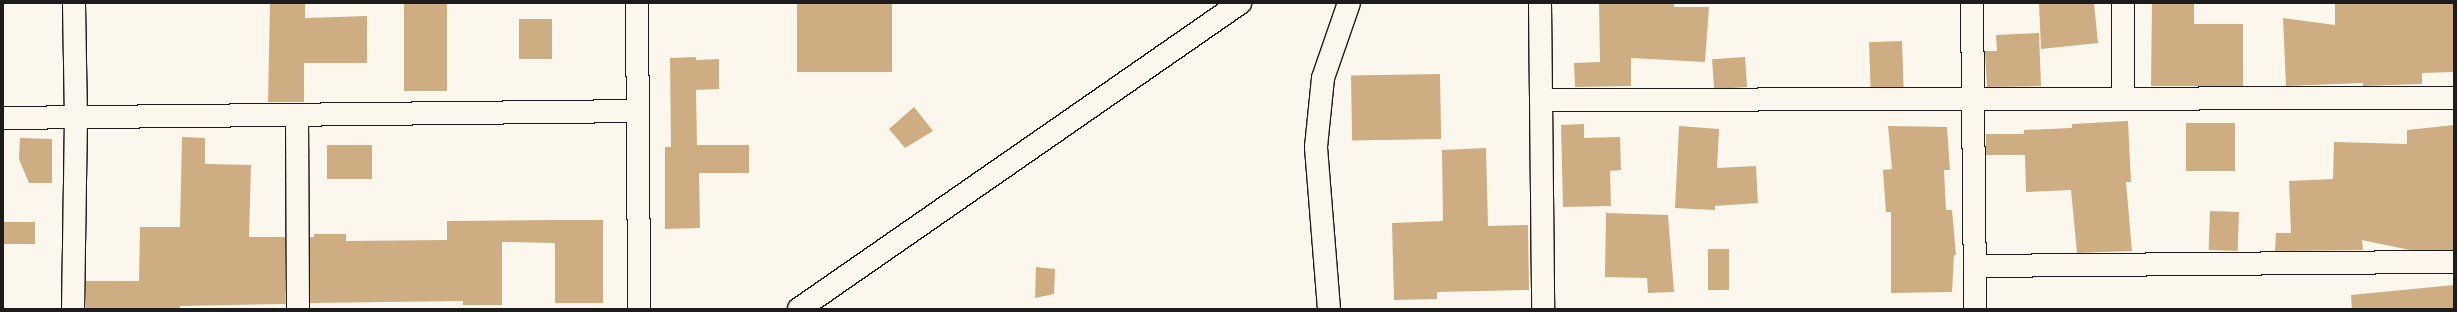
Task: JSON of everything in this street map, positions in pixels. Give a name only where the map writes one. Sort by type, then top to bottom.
[{"type":"street","points":[[73,309],[76,119],[74,3]]},
{"type":"street","points":[[637,3],[639,309]]},
{"type":"street","points":[[799,309],[1240,3]]},
{"type":"street","points":[[1329,309],[1316,147],[1323,78],[1349,3]]},
{"type":"street","points":[[1540,3],[1543,309]]},
{"type":"street","points":[[1972,3],[1975,309]]},
{"type":"street","points":[[2123,3],[2123,99]]},
{"type":"street","points":[[1541,100],[2454,98]]},
{"type":"street","points":[[3,118],[76,119],[637,111]]},
{"type":"street","points":[[297,116],[298,309]]},
{"type":"street","points":[[1975,266],[2454,262]]},
{"type":"building","points":[[270,3],[305,3],[305,18],[367,16],[367,63],[304,63],[304,102],[268,102]]},
{"type":"building","points":[[404,3],[447,3],[447,91],[404,91]]},
{"type":"building","points":[[1599,3],[1674,3],[1674,7],[1709,7],[1705,62],[1631,58],[1631,86],[1575,87],[1574,63],[1600,62]]},
{"type":"building","points":[[2039,3],[2094,3],[2098,43],[2041,49]]},
{"type":"building","points":[[2152,3],[2194,3],[2194,24],[2243,24],[2243,86],[2151,86]]},
{"type":"building","points":[[2335,3],[2454,3],[2454,72],[2422,73],[2422,84],[2363,86],[2363,83],[2286,86],[2283,18],[2335,25]]},
{"type":"building","points":[[797,4],[892,4],[892,72],[797,72]]},
{"type":"building","points":[[519,19],[552,19],[552,59],[519,59]]},
{"type":"building","points":[[2039,33],[2041,86],[1987,87],[1985,51],[1997,51],[1996,35]]},
{"type":"building","points":[[1902,41],[1904,87],[1871,88],[1869,42]]},
{"type":"building","points":[[696,57],[696,60],[719,59],[719,89],[696,90],[697,145],[749,145],[749,173],[699,173],[700,228],[665,229],[665,147],[671,147],[670,58]]},
{"type":"building","points":[[1745,57],[1747,87],[1714,89],[1712,59]]},
{"type":"building","points":[[1440,74],[1441,139],[1352,141],[1351,76]]},
{"type":"building","points":[[914,107],[933,131],[905,148],[889,129]]},
{"type":"building","points":[[2128,121],[2131,182],[2126,182],[2132,251],[2077,253],[2071,190],[2026,192],[2025,155],[1986,155],[1986,134],[2024,134],[2024,130],[2072,128],[2072,124]]},
{"type":"building","points":[[2186,123],[2235,123],[2235,171],[2186,171]]},
{"type":"building","points":[[1584,124],[1584,138],[1620,137],[1621,170],[1610,171],[1611,206],[1563,207],[1561,125]]},
{"type":"building","points":[[2454,125],[2454,250],[2410,250],[2362,240],[2363,250],[2275,251],[2276,233],[2291,233],[2289,181],[2333,179],[2334,142],[2407,144],[2407,130]]},
{"type":"building","points":[[1679,126],[1719,129],[1717,168],[1756,166],[1758,203],[1715,206],[1715,210],[1675,208]]},
{"type":"building","points":[[1888,126],[1947,127],[1950,170],[1944,170],[1946,210],[1952,210],[1956,255],[1954,255],[1952,292],[1891,293],[1891,212],[1886,212],[1883,170],[1892,169]]},
{"type":"building","points":[[182,137],[205,138],[205,164],[251,165],[249,237],[285,237],[285,304],[180,306],[180,308],[86,308],[86,281],[139,281],[140,227],[180,227]]},
{"type":"building","points":[[20,138],[52,139],[52,183],[29,183],[19,159]]},
{"type":"building","points":[[327,145],[372,145],[372,179],[327,179]]},
{"type":"building","points":[[1486,148],[1488,226],[1528,225],[1529,290],[1437,292],[1437,299],[1394,300],[1392,223],[1443,221],[1442,150]]},
{"type":"building","points":[[2210,211],[2239,212],[2238,251],[2209,250]]},
{"type":"building","points":[[1606,213],[1668,215],[1674,292],[1648,293],[1647,278],[1605,277]]},
{"type":"building","points":[[603,220],[603,303],[555,303],[555,243],[502,242],[502,305],[463,305],[463,301],[310,303],[310,237],[314,237],[314,234],[346,234],[346,241],[447,240],[447,221]]},
{"type":"building","points":[[3,222],[35,222],[35,244],[3,244]]},
{"type":"building","points":[[1708,249],[1729,249],[1729,290],[1708,290]]},
{"type":"building","points":[[1036,267],[1055,269],[1054,294],[1035,298]]},
{"type":"building","points":[[2454,285],[2454,309],[2352,309],[2351,295]]}]
